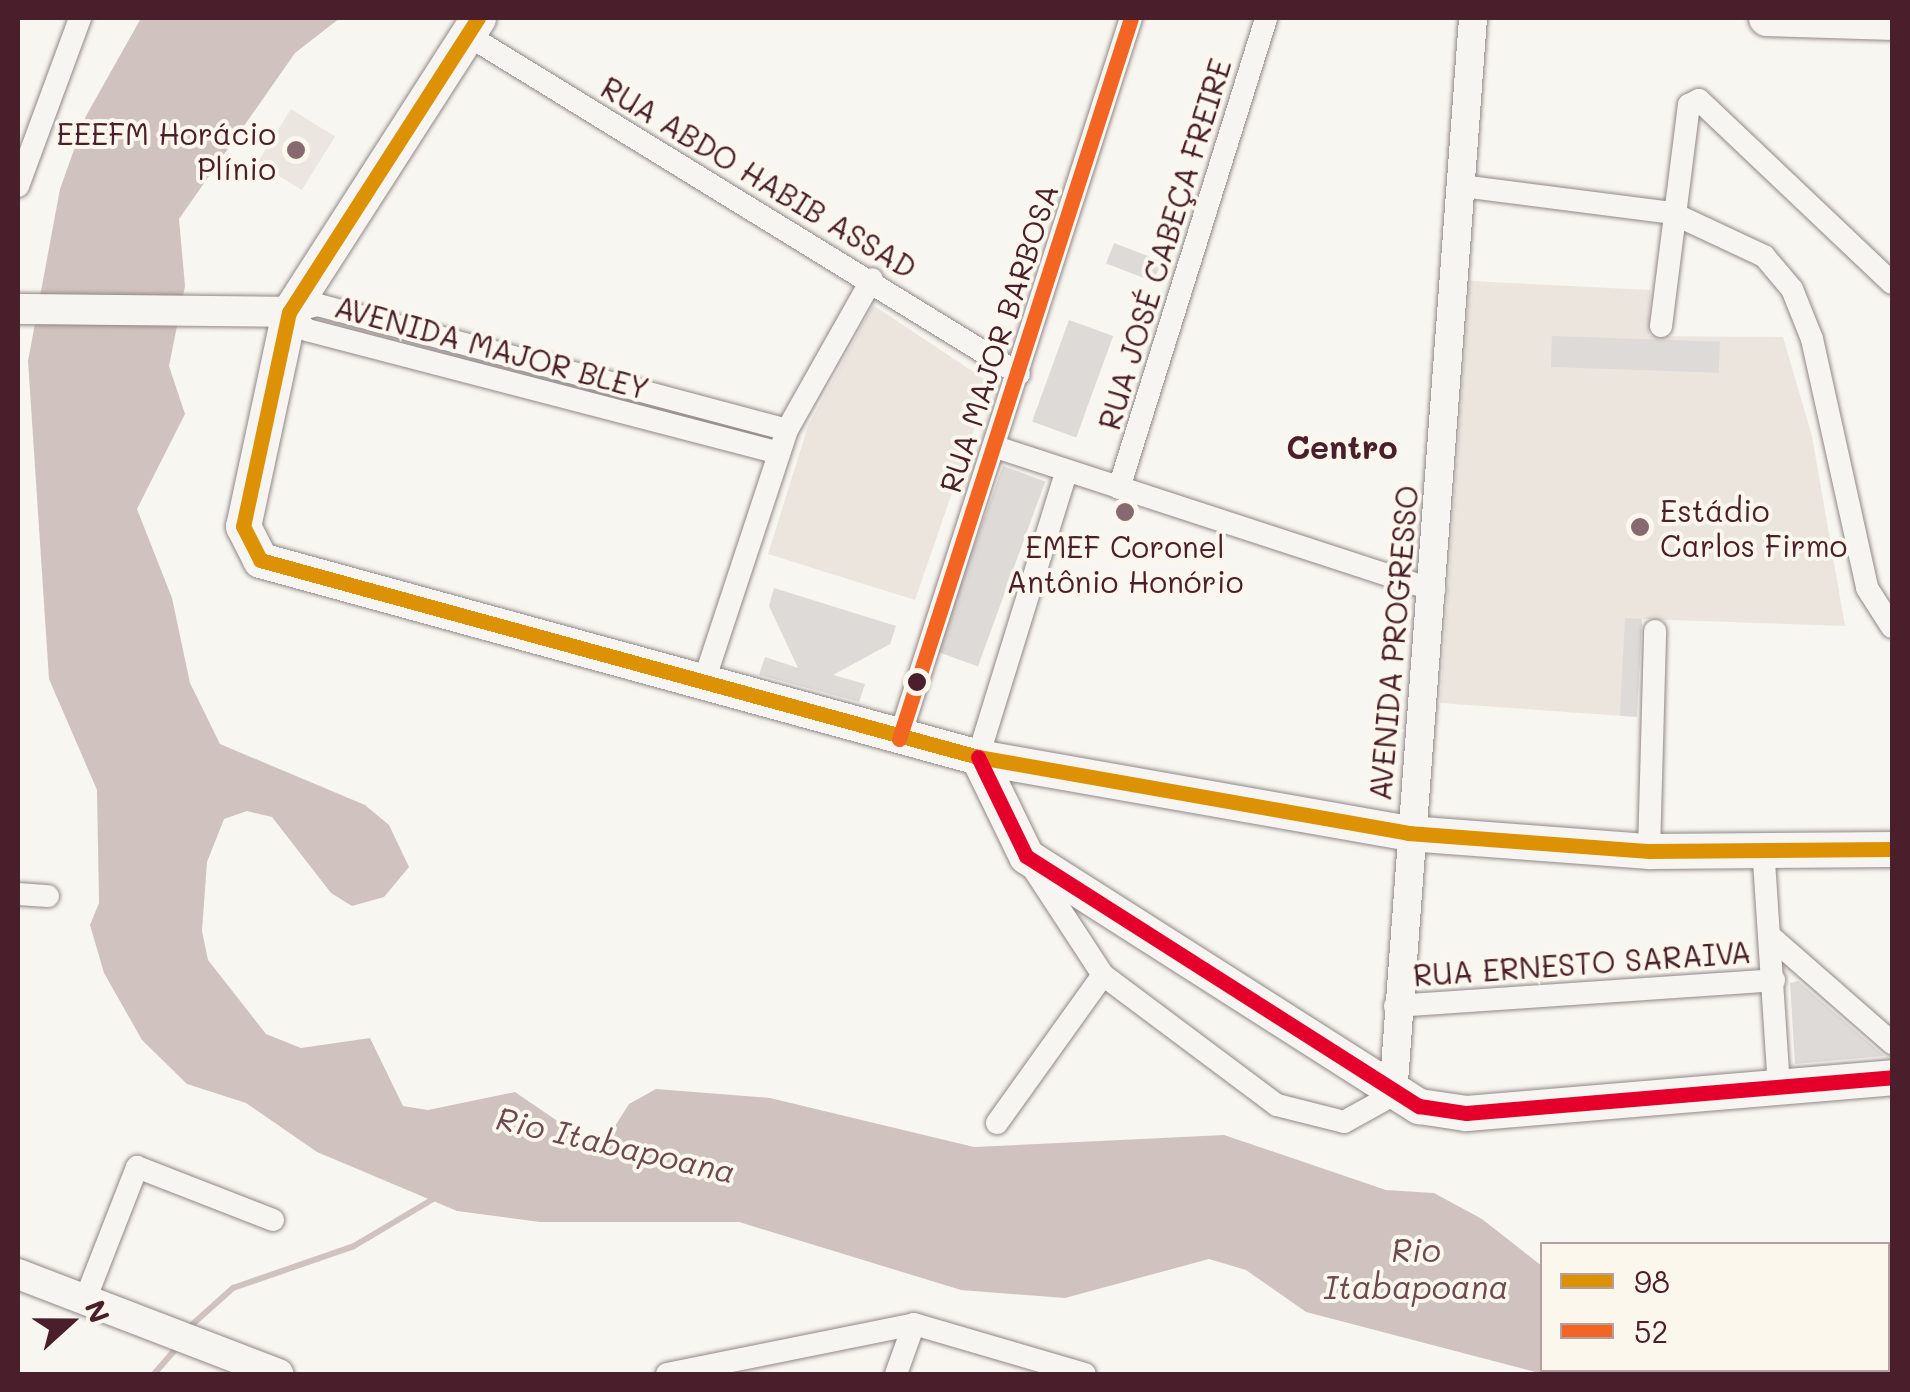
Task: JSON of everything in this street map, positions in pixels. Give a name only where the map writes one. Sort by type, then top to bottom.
[{"type":"main road","points":[[1766,18],[1892,22]]},
{"type":"main road","points":[[472,26],[288,312],[242,526],[260,560],[702,687],[978,757],[1408,832],[1649,852],[1764,846],[1892,849]]},
{"type":"main road","points":[[19,310],[288,312]]},
{"type":"main road","points":[[978,757],[1026,856],[1393,1095],[1466,1112],[1892,1077]]},
{"type":"main road","points":[[18,1274],[159,1329],[216,1359],[278,1374]]},
{"type":"street","points":[[18,186],[80,18]]},
{"type":"street","name":"RUA MAJOR BARBOSA","points":[[899,739],[1132,18]]},
{"type":"street","name":"RUA JOSÉ CABEÇA FREIRE","points":[[1119,488],[1266,18]]},
{"type":"street","name":"AVENIDA PROGRESSO","points":[[1393,1095],[1408,832],[1434,590],[1473,18]]},
{"type":"street","name":"RUA ABDO HABIB ASSAD","points":[[472,26],[1019,374]]},
{"type":"street","points":[[1661,326],[1672,213],[1689,105],[1698,100],[1892,283]]},
{"type":"street","points":[[1462,186],[1672,213],[1764,256],[1792,289],[1827,387],[1867,588],[1892,626]]},
{"type":"street","points":[[702,687],[783,442],[872,279]]},
{"type":"street","name":"AVENIDA MAJOR BLEY","points":[[288,312],[318,305],[783,442]]},
{"type":"street","points":[[996,447],[1434,590]]},
{"type":"street","points":[[978,757],[1067,470]]},
{"type":"street","points":[[1649,852],[1655,630]]},
{"type":"street","points":[[1764,846],[1779,1087]]},
{"type":"street","points":[[1026,856],[1103,976],[1277,1105],[1344,1122],[1393,1095]]},
{"type":"street","points":[[18,894],[48,896]]},
{"type":"street","points":[[1771,937],[1892,1044]]},
{"type":"street","points":[[997,1124],[1103,976]]},
{"type":"street","name":"RUA ERNESTO SARAIVA","points":[[1396,1006],[1774,980]]},
{"type":"street","points":[[85,1300],[137,1166],[273,1220]]},
{"type":"street","points":[[667,1374],[914,1324],[1084,1374]]},
{"type":"street","points":[[896,1374],[914,1324]]},
{"type":"shaded area","name":"EEEFM Horácio Plínio","points":[[291,109],[335,137],[302,190],[258,162]]},
{"type":"shaded area","name":"Estádio Carlos Firmo","points":[[1470,281],[1650,290],[1649,336],[1783,337],[1812,436],[1845,626],[1642,619],[1637,717],[1440,703]]},
{"type":"shaded area","points":[[873,305],[990,383],[915,600],[768,554],[808,426]]},
{"type":"water","name":"Rio Itabapoana","points":[[141,18],[340,18],[295,53],[179,219],[185,286],[169,366],[185,414],[137,509],[172,598],[190,683],[220,744],[365,805],[389,825],[409,867],[384,897],[352,906],[331,893],[272,817],[247,811],[224,819],[207,862],[202,931],[208,960],[266,1034],[301,1048],[370,1038],[403,1106],[428,1110],[515,1092],[578,1135],[608,1137],[629,1104],[656,1089],[770,1098],[974,1147],[1224,1135],[1386,1190],[1434,1193],[1482,1219],[1540,1264],[1540,1372],[1890,1372],[1890,1334],[1892,1374],[1543,1374],[1306,1312],[1246,1270],[1209,1259],[1065,1298],[961,1290],[739,1222],[540,1222],[457,1211],[317,1152],[246,1103],[187,1084],[142,1040],[104,973],[90,925],[99,903],[97,790],[49,679],[28,361],[60,189],[86,116]]},
{"type":"building","points":[[1114,243],[1162,261],[1154,282],[1106,264]]},
{"type":"building","points":[[1069,320],[1113,336],[1076,438],[1032,421]]},
{"type":"building","points":[[1552,336],[1720,342],[1719,373],[1551,367]]},
{"type":"building","points":[[1003,466],[1045,481],[978,667],[936,651]]},
{"type":"building","points":[[774,588],[896,626],[890,644],[833,675],[865,684],[859,702],[759,675],[765,657],[798,668],[769,606]]},
{"type":"building","points":[[1625,618],[1642,619],[1637,717],[1620,716]]},
{"type":"building","points":[[1798,981],[1884,1056],[1795,1064],[1790,983]]},
{"type":"waterway","points":[[186,1330],[233,1288],[354,1246],[435,1198]]},
{"type":"waterway","points":[[154,1374],[178,1346]]},
{"type":"transit line","name":"98","points":[[478,18],[289,312],[243,526],[260,560],[978,757],[1408,833],[1649,851],[1892,849]]},
{"type":"transit line","name":"52","points":[[899,739],[1131,18]]},
{"type":"transit line","points":[[978,757],[1026,856],[1419,1106],[1466,1113],[1892,1077]]},
{"type":"place","name":"EEEFM Horácio Plínio","points":[[296,150]]},
{"type":"place","name":"EMEF Coronel Antônio Honório","points":[[1125,512]]},
{"type":"place","name":"Estádio Carlos Firmo","points":[[1640,527]]},
{"type":"district","name":"Centro","points":[[1342,446]]}]
